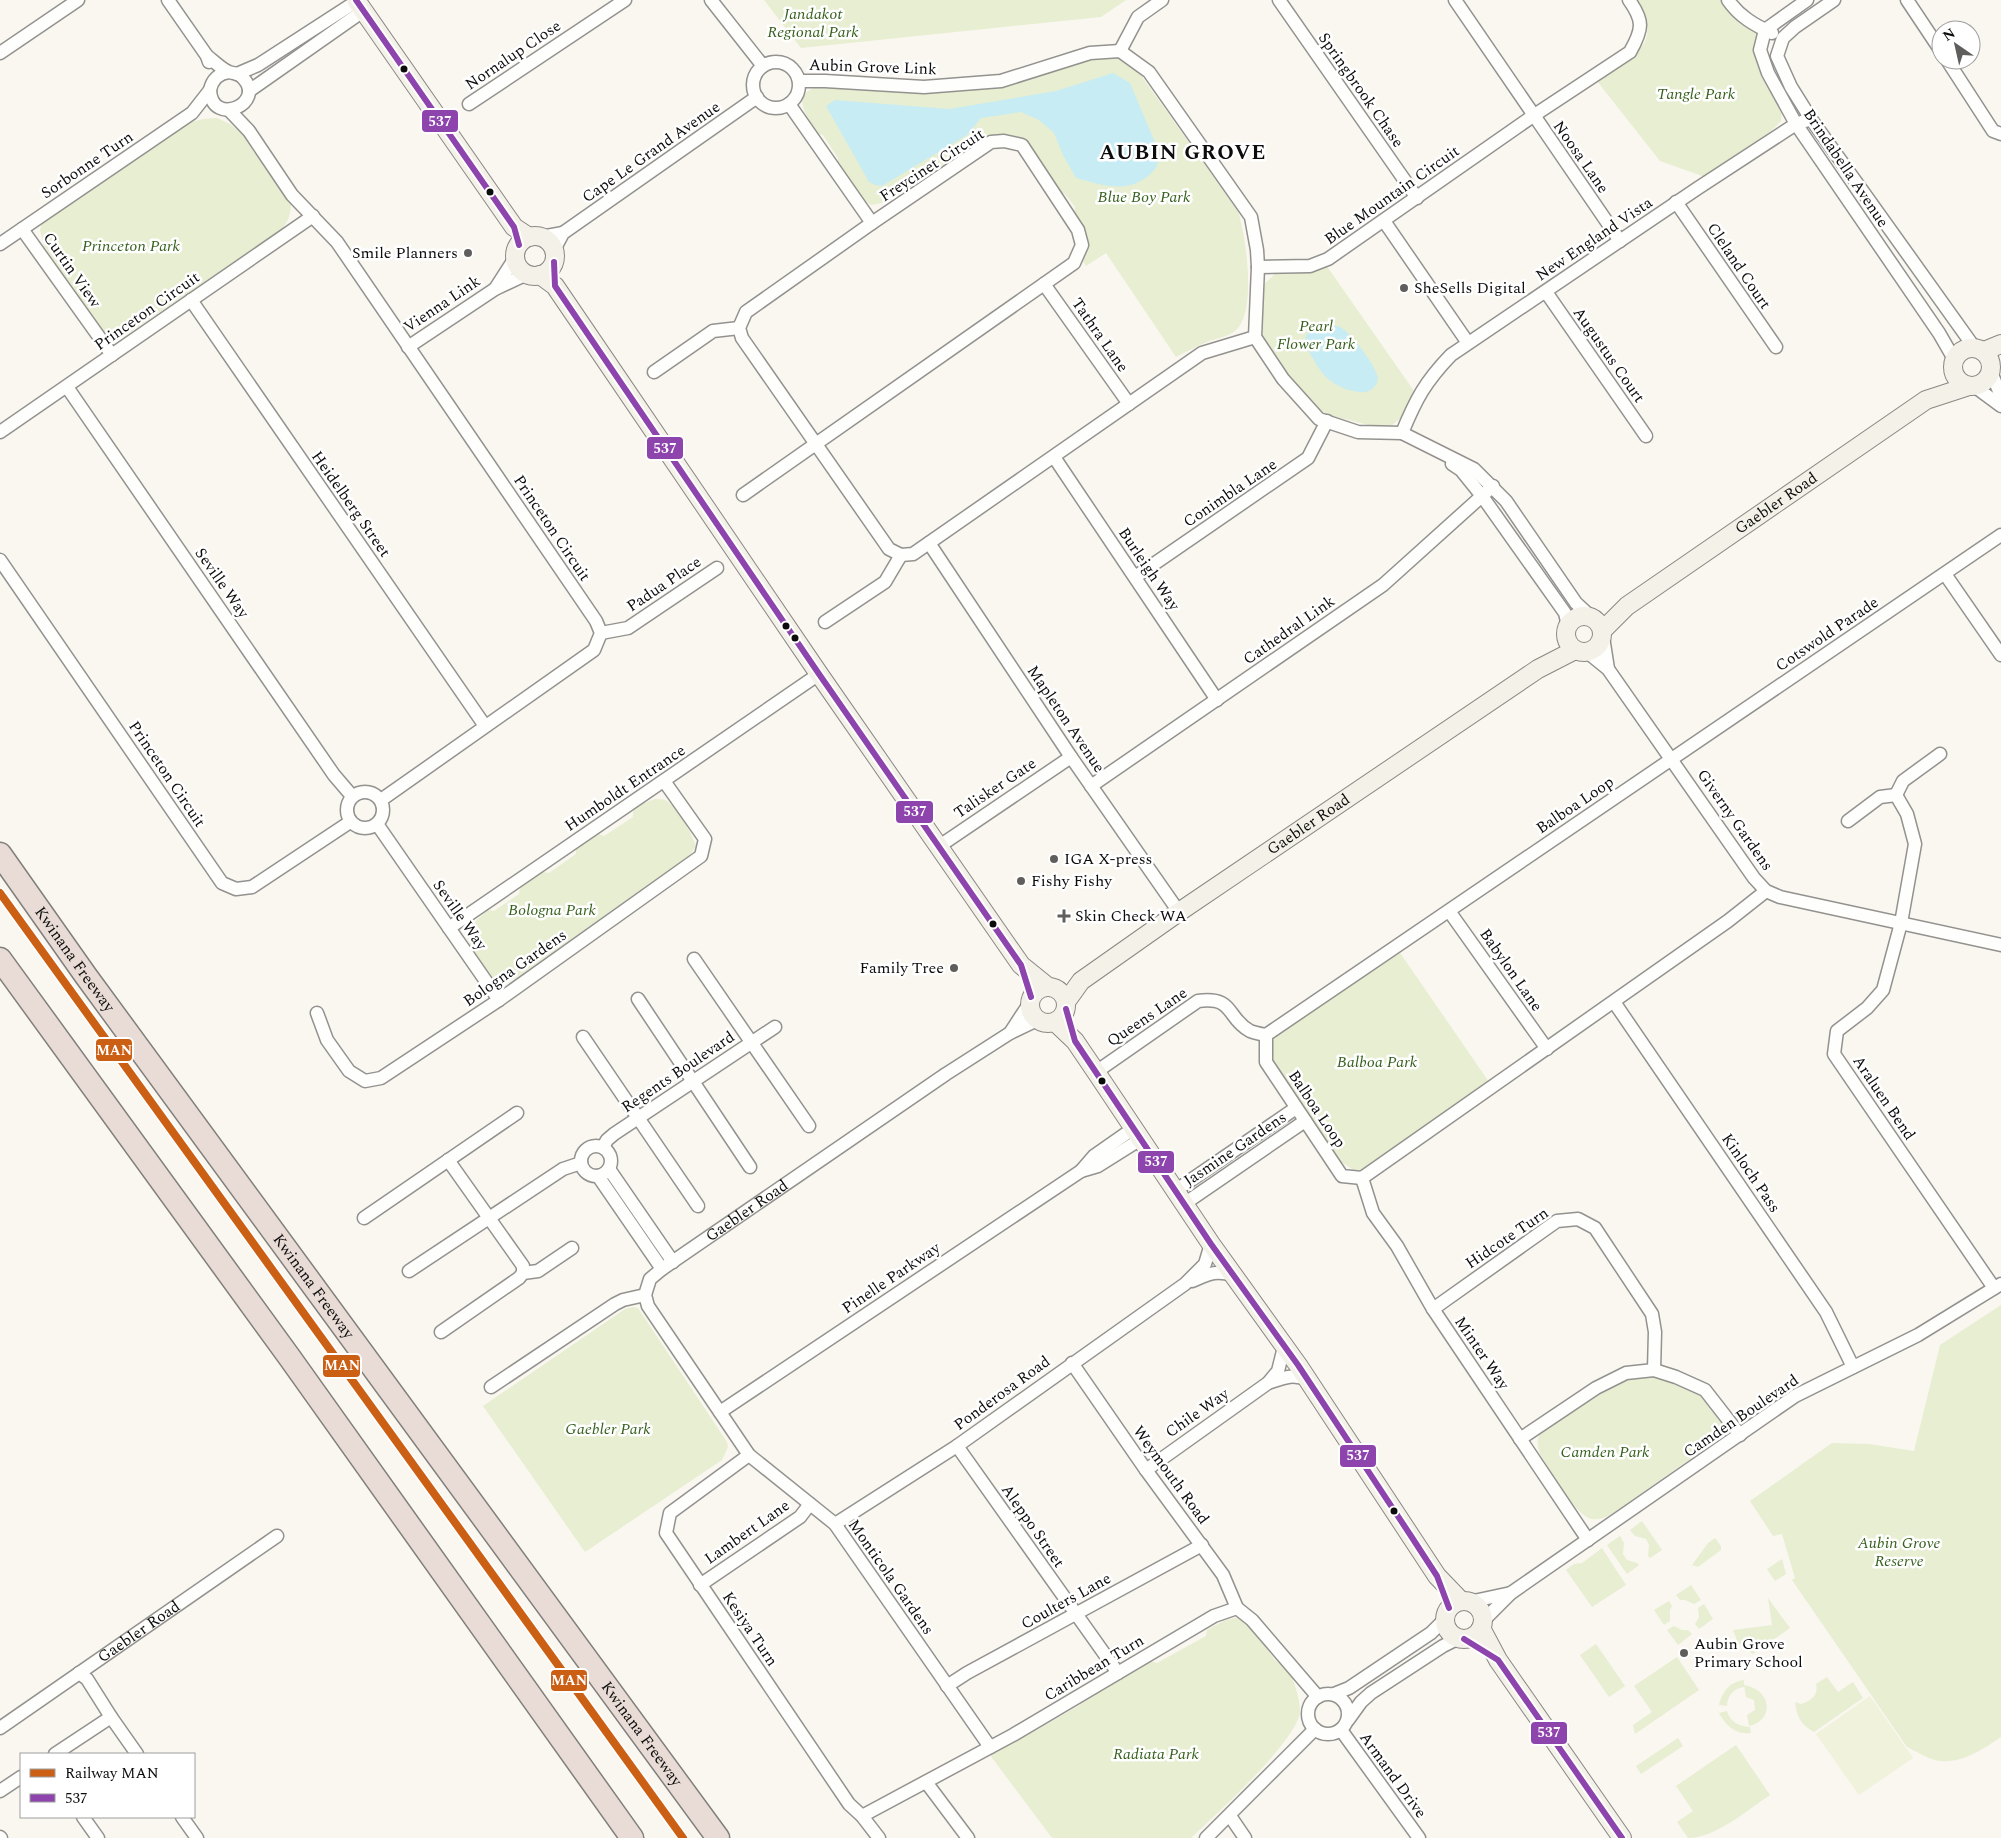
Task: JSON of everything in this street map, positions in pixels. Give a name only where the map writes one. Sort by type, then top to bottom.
[{"type":"highway","name":"Kwinana Freeway","points":[[0,854],[86,976],[718,1838]]},
{"type":"highway","points":[[0,959],[296,1366],[632,1838]]},
{"type":"street","points":[[0,54],[78,0]]},
{"type":"street","points":[[168,0],[207,56],[245,81],[247,96]]},
{"type":"street","name":"Nornalup Close","points":[[469,104],[626,0]]},
{"type":"street","points":[[711,0],[763,66]]},
{"type":"street","points":[[1162,0],[1138,17],[1120,50],[1149,72],[1251,217],[1258,267],[1254,337],[1283,379],[1319,419],[1358,432],[1407,436],[1474,469],[1506,501],[1576,603],[1597,626]]},
{"type":"street","name":"Springbrook Chase","points":[[1279,0],[1416,198]]},
{"type":"street","points":[[1455,0],[1533,116]]},
{"type":"street","name":"Blue Mountain Circuit","points":[[1258,267],[1310,266],[1328,259],[1533,116],[1630,52],[1640,35],[1640,15],[1629,0]]},
{"type":"street","points":[[1728,0],[1752,24],[1783,38],[1795,27],[1834,0]]},
{"type":"street","points":[[1765,30],[1807,0]]},
{"type":"street","points":[[1908,0],[1931,36]]},
{"type":"street","points":[[207,56],[213,85],[212,98],[224,108],[239,108],[247,96],[359,4]]},
{"type":"street","points":[[213,85],[222,74],[233,73],[258,65],[359,4]]},
{"type":"street","points":[[359,4],[526,244]]},
{"type":"street","name":"Brindabella Avenue","points":[[1765,30],[1760,50],[1768,73],[1796,124],[1939,333],[1954,362]]},
{"type":"street","name":"Brindabella Avenue","points":[[1783,38],[1777,56],[1791,87],[1811,118],[1988,357]]},
{"type":"street","name":"Aubin Grove Link","points":[[800,82],[824,81],[924,87],[1001,82],[1090,53],[1120,50]]},
{"type":"street","points":[[778,61],[786,63],[792,68],[800,82],[798,94],[789,104],[783,107],[770,107],[757,97],[753,86],[754,78],[763,66],[778,61]]},
{"type":"street","points":[[1953,70],[1993,131],[2001,134]]},
{"type":"street","name":"Sorbonne Turn","points":[[0,244],[192,113],[213,85]]},
{"type":"street","name":"Princeton Circuit","points":[[247,96],[249,131]]},
{"type":"street","name":"Cape Le Grand Avenue","points":[[526,244],[564,233],[757,97]]},
{"type":"street","points":[[789,104],[872,223]]},
{"type":"street","name":"Princeton Circuit","points":[[224,108],[249,131],[292,195],[336,242],[596,621],[601,633]]},
{"type":"street","name":"Sorbonne Turn","points":[[192,113],[224,108]]},
{"type":"street","name":"Noosa Lane","points":[[1533,116],[1620,241]]},
{"type":"street","name":"New England Vista","points":[[1407,436],[1414,404],[1430,377],[1450,355],[1546,292],[1676,202],[1796,124],[1811,118]]},
{"type":"street","name":"Freycinet Circuit","points":[[739,328],[746,312],[991,142],[1004,141],[1022,145],[1078,230],[1082,245],[1074,263],[743,495]]},
{"type":"street","name":"Cleland Court","points":[[1676,202],[1776,347]]},
{"type":"street","name":"Princeton Circuit","points":[[0,432],[313,216]]},
{"type":"street","points":[[1384,221],[1468,343]]},
{"type":"street","name":"Curtin View","points":[[22,228],[112,355]]},
{"type":"street","name":"Cape Le Grand Avenue","points":[[554,256],[564,233]]},
{"type":"street","points":[[526,244],[551,244],[554,256],[555,286]]},
{"type":"street","points":[[526,244],[517,265],[555,286],[819,674],[1022,965],[1050,987],[1061,993],[1062,1011],[1075,1041],[1211,1244],[1308,1380],[1456,1608]]},
{"type":"street","name":"Vienna Link","points":[[495,289],[526,244]]},
{"type":"street","points":[[533,275],[551,268],[554,256]]},
{"type":"street","name":"Vienna Link","points":[[408,347],[495,289],[533,275]]},
{"type":"street","name":"Tathra Lane","points":[[1044,284],[1128,404]]},
{"type":"street","name":"Augustus Court","points":[[1546,292],[1646,436]]},
{"type":"street","name":"Heidelberg Street","points":[[190,300],[485,726]]},
{"type":"street","points":[[654,372],[713,331],[739,328],[742,338],[889,549],[901,555],[913,554],[928,544],[1202,353],[1254,337]]},
{"type":"street","points":[[1971,386],[1986,381],[1988,357],[2001,344]]},
{"type":"street","points":[[1988,357],[1963,349],[1954,362],[1956,378],[2001,406]]},
{"type":"street","points":[[1988,357],[2001,396]]},
{"type":"street","name":"Gaebler Road","points":[[1926,400],[1954,362]]},
{"type":"street","name":"Gaebler Road","points":[[1597,626],[1926,400],[1971,386]]},
{"type":"street","name":"Seville Way","points":[[66,387],[334,775],[352,796]]},
{"type":"street","name":"Conimbla Lane","points":[[1135,577],[1308,458],[1327,421]]},
{"type":"street","points":[[1407,436],[1460,470],[1482,496],[1565,613],[1574,642]]},
{"type":"street","name":"Burleigh Way","points":[[1054,457],[1217,700]]},
{"type":"street","name":"Cathedral Link","points":[[1091,786],[1383,585],[1493,486]]},
{"type":"street","name":"Cotswold Parade","points":[[1672,759],[2001,535]]},
{"type":"street","name":"Mapleton Avenue","points":[[928,544],[1071,757],[1179,912]]},
{"type":"street","points":[[825,622],[885,582],[901,555]]},
{"type":"street","name":"Princeton Circuit","points":[[0,560],[222,883],[236,890],[252,887],[350,822]]},
{"type":"street","name":"Padua Place","points":[[601,633],[628,628],[717,568]]},
{"type":"street","points":[[1945,574],[2001,655]]},
{"type":"street","name":"Gaebler Road","points":[[1062,1011],[1082,981],[1179,912],[1538,669],[1574,642],[1578,616],[1597,626]]},
{"type":"street","name":"Gaebler Road","points":[[1574,642],[1598,646],[1597,626]]},
{"type":"street","name":"Giverny Gardens","points":[[1597,626],[1608,669]]},
{"type":"street","points":[[381,800],[594,650],[601,633]]},
{"type":"street","name":"Giverny Gardens","points":[[1574,642],[1608,669],[1754,878],[1766,891],[1780,897],[2001,945]]},
{"type":"street","name":"Humboldt Entrance","points":[[450,928],[819,674]]},
{"type":"street","points":[[1848,820],[1880,797],[1896,795],[1903,781],[1940,754]]},
{"type":"street","name":"Talisker Gate","points":[[938,847],[1071,757]]},
{"type":"street","name":"Balboa Loop","points":[[1362,1178],[1342,1176],[1296,1108],[1266,1062],[1266,1036],[1672,759]]},
{"type":"street","name":"Bologna Gardens","points":[[317,1013],[327,1040],[349,1072],[365,1081],[381,1078],[499,1000],[701,856],[705,840],[664,781]]},
{"type":"street","points":[[361,791],[373,793],[381,800],[384,808],[382,817],[377,824],[369,828],[359,828],[350,822],[346,804],[352,796],[361,791]]},
{"type":"street","name":"Araluen Bend","points":[[1896,795],[1907,814],[1915,844],[1901,923],[1883,990],[1867,1008],[1838,1031],[1834,1054],[1998,1286]]},
{"type":"street","name":"Seville Way","points":[[377,824],[499,1000]]},
{"type":"street","points":[[1362,1178],[1614,1002],[1728,921],[1766,891]]},
{"type":"street","name":"Babylon Lane","points":[[1449,911],[1547,1049]]},
{"type":"street","points":[[694,959],[809,1126]]},
{"type":"street","points":[[1022,965],[1030,1001],[1030,1010],[1037,1020],[1049,1023],[1062,1011]]},
{"type":"street","name":"Gaebler Road","points":[[1050,987],[1082,981]]},
{"type":"street","points":[[1030,1001],[1041,988],[1050,987]]},
{"type":"street","points":[[638,999],[750,1167]]},
{"type":"street","name":"Queens Lane","points":[[1096,1072],[1198,1001],[1213,999],[1226,1005],[1250,1031],[1266,1036]]},
{"type":"street","name":"Gaebler Road","points":[[1010,1033],[1030,1001]]},
{"type":"street","name":"Kinloch Pass","points":[[1614,1002],[1826,1312],[1853,1367]]},
{"type":"street","name":"Gaebler Road","points":[[645,1295],[645,1289],[650,1279],[667,1265],[938,1079],[1010,1033],[1037,1020]]},
{"type":"street","name":"Regents Boulevard","points":[[603,1147],[607,1140],[639,1117],[775,1027]]},
{"type":"street","points":[[584,1036],[698,1206]]},
{"type":"street","name":"Jasmine Gardens","points":[[1179,1197],[1296,1108]]},
{"type":"street","points":[[364,1218],[517,1113]]},
{"type":"street","name":"Jasmine Gardens","points":[[1179,1197],[1305,1121]]},
{"type":"street","name":"Pinelle Parkway","points":[[720,1412],[1081,1171],[1098,1166],[1137,1134]]},
{"type":"street","points":[[595,1146],[603,1147],[611,1157],[604,1173],[587,1173],[581,1163],[586,1149],[595,1146]]},
{"type":"street","points":[[441,1332],[520,1278],[524,1266],[448,1160]]},
{"type":"street","points":[[409,1271],[562,1169],[581,1163]]},
{"type":"street","points":[[604,1173],[667,1265]]},
{"type":"street","name":"Minter Way","points":[[1362,1178],[1373,1213],[1396,1246],[1433,1309],[1588,1540]]},
{"type":"street","name":"Hidcote Turn","points":[[1433,1309],[1557,1222],[1578,1219],[1595,1228],[1652,1314],[1655,1332],[1654,1370]]},
{"type":"street","name":"Ponderosa Road","points":[[835,1524],[957,1446],[1185,1284],[1205,1264],[1211,1244]]},
{"type":"street","points":[[523,1272],[538,1271],[572,1248]]},
{"type":"street","name":"Ponderosa Road","points":[[1185,1284],[1212,1272],[1233,1274]]},
{"type":"street","name":"Camden Boulevard","points":[[1482,1625],[1510,1593],[1795,1396],[1918,1335],[1998,1286]]},
{"type":"street","points":[[492,1387],[615,1304],[623,1300],[645,1295]]},
{"type":"street","name":"Monticola Gardens","points":[[645,1295],[648,1306],[749,1456],[835,1524],[990,1747]]},
{"type":"street","name":"Chile Way","points":[[1146,1470],[1268,1383],[1278,1371],[1284,1347]]},
{"type":"street","name":"Weymouth Road","points":[[1072,1363],[1146,1470],[1223,1575],[1237,1608]]},
{"type":"street","points":[[1520,1438],[1596,1388],[1626,1373],[1654,1370],[1676,1377],[1705,1390],[1740,1435]]},
{"type":"street","name":"Chile Way","points":[[1268,1383],[1288,1376],[1298,1376],[1308,1380]]},
{"type":"street","name":"Aleppo Street","points":[[957,1446],[1118,1673]]},
{"type":"street","name":"Kesiya Turn","points":[[749,1456],[670,1513],[666,1533],[849,1804],[862,1816],[879,1838]]},
{"type":"street","name":"Lambert Lane","points":[[700,1585],[800,1517],[810,1504]]},
{"type":"street","name":"Gaebler Road","points":[[0,1728],[277,1536]]},
{"type":"street","name":"Coulters Lane","points":[[947,1686],[967,1673],[1202,1545]]},
{"type":"street","name":"Camden Boulevard","points":[[1456,1608],[1510,1593]]},
{"type":"street","points":[[1237,1608],[1252,1620],[1318,1696]]},
{"type":"street","name":"Caribbean Turn","points":[[862,1816],[990,1747],[1214,1616],[1237,1608]]},
{"type":"street","points":[[1456,1608],[1448,1630],[1452,1635],[1462,1638],[1498,1660]]},
{"type":"street","points":[[1482,1625],[1476,1634],[1443,1646],[1371,1693],[1361,1702],[1341,1730],[1328,1735],[1315,1730],[1308,1719],[1308,1712],[1312,1701],[1318,1696],[1334,1694],[1349,1688],[1431,1633],[1456,1608],[1479,1609],[1482,1625],[1498,1660],[1622,1838]]},
{"type":"street","points":[[79,1673],[88,1679],[111,1717],[137,1753]]},
{"type":"street","points":[[1334,1694],[1340,1697],[1347,1706],[1348,1720]]},
{"type":"street","points":[[57,1753],[111,1717]]},
{"type":"street","points":[[1206,1838],[1315,1730]]},
{"type":"street","name":"Armand Drive","points":[[1341,1730],[1419,1838]]},
{"type":"street","points":[[0,1791],[20,1778]]},
{"type":"street","points":[[926,1782],[968,1838]]},
{"type":"street","points":[[1230,1816],[1245,1838]]},
{"type":"street","points":[[84,1818],[98,1838]]},
{"type":"street","points":[[183,1818],[198,1838]]},
{"type":"green space","name":"Jandakot Regional Park","points":[[764,0],[1126,0],[1101,17],[801,48]]},
{"type":"green space","name":"Tangle Park","points":[[1635,0],[1724,0],[1761,32],[1782,109],[1781,121],[1770,132],[1705,177],[1660,161],[1597,81],[1632,56],[1641,48],[1646,39],[1647,28],[1644,15]]},
{"type":"green space","name":"Blue Boy Park","points":[[1115,57],[1127,62],[1137,70],[1238,211],[1241,223],[1248,273],[1246,307],[1242,321],[1236,330],[1230,334],[1176,357],[1106,253],[1086,266],[1083,261],[1087,247],[1086,236],[1074,214],[1075,207],[1065,194],[1058,193],[1021,139],[1009,134],[987,136],[895,197],[882,203],[871,205],[861,198],[838,163],[838,158],[823,135],[818,134],[803,107],[802,100],[804,95],[810,90],[819,87],[987,89],[1083,58]]},
{"type":"green space","name":"Princeton Park","points":[[217,118],[230,124],[247,138],[291,202],[290,213],[286,223],[282,229],[123,337],[109,335],[101,329],[44,246],[40,230],[42,223],[191,122]]},
{"type":"green space","name":"Pearl Flower Park","points":[[1326,265],[1414,391],[1402,417],[1391,426],[1377,427],[1328,415],[1311,404],[1282,370],[1265,345],[1260,322],[1263,285],[1275,274]]},
{"type":"green space","name":"Bologna Park","points":[[655,799],[667,801],[684,822],[696,846],[689,856],[516,978],[505,982],[494,979],[470,947],[468,938],[469,927],[488,910],[494,911],[519,894],[520,888],[543,872],[549,873],[576,854],[576,848],[599,834],[604,836],[633,817],[633,811],[642,804]]},
{"type":"green space","name":"Balboa Park","points":[[1398,950],[1489,1082],[1368,1169],[1354,1170],[1341,1162],[1271,1060],[1271,1038]]},
{"type":"green space","name":"Aubin Grove Reserve","points":[[2001,1305],[2001,1737],[1962,1759],[1944,1761],[1932,1759],[1907,1747],[1792,1580],[1795,1578],[1782,1534],[1773,1536],[1750,1501],[1832,1443],[1869,1444],[1914,1451],[1940,1345]]},
{"type":"green space","name":"Gaebler Park","points":[[638,1308],[727,1442],[728,1447],[722,1460],[585,1552],[483,1406],[625,1309]]},
{"type":"green space","name":"Camden Park","points":[[1641,1375],[1664,1379],[1693,1389],[1715,1409],[1722,1419],[1723,1430],[1717,1440],[1610,1515],[1601,1519],[1591,1519],[1577,1509],[1556,1480],[1540,1454],[1538,1438],[1551,1423],[1576,1406],[1622,1380]]},
{"type":"green space","points":[[1642,1521],[1662,1550],[1650,1558],[1648,1556],[1649,1545],[1646,1539],[1635,1536],[1630,1530]]},
{"type":"green space","points":[[1620,1536],[1624,1543],[1623,1554],[1627,1560],[1639,1565],[1627,1574],[1607,1545]]},
{"type":"green space","points":[[1715,1538],[1721,1546],[1721,1550],[1698,1567],[1692,1565],[1708,1543]]},
{"type":"green space","points":[[1602,1548],[1626,1585],[1592,1607],[1566,1570],[1574,1564],[1582,1563]]},
{"type":"green space","points":[[1782,1559],[1786,1574],[1775,1581],[1767,1569]]},
{"type":"green space","points":[[1691,1585],[1701,1600],[1694,1604],[1680,1600],[1676,1595]]},
{"type":"green space","points":[[1768,1598],[1790,1628],[1753,1654],[1738,1643],[1733,1630],[1772,1625]]},
{"type":"green space","points":[[1669,1601],[1672,1606],[1670,1621],[1664,1625],[1654,1610]]},
{"type":"green space","points":[[1704,1604],[1713,1619],[1699,1629],[1695,1624],[1699,1617],[1698,1608]]},
{"type":"green space","name":"Radiata Park","points":[[1242,1617],[1266,1638],[1264,1644],[1275,1660],[1284,1665],[1288,1670],[1298,1698],[1300,1709],[1297,1721],[1273,1756],[1191,1838],[1052,1838],[987,1751],[1025,1730],[1031,1733],[1080,1705],[1082,1698],[1150,1661],[1157,1663],[1206,1636],[1207,1630],[1216,1625]]},
{"type":"green space","points":[[1674,1626],[1682,1630],[1688,1630],[1692,1634],[1678,1645],[1667,1630]]},
{"type":"green space","points":[[1596,1644],[1625,1686],[1609,1697],[1580,1655]]},
{"type":"green space","points":[[1677,1657],[1699,1690],[1635,1734],[1633,1725],[1652,1712],[1634,1686]]},
{"type":"green space","points":[[1827,1677],[1838,1692],[1853,1682],[1863,1698],[1814,1732],[1800,1720],[1795,1702],[1801,1704],[1811,1699],[1817,1688],[1816,1684]]},
{"type":"green space","points":[[1744,1680],[1744,1687],[1732,1693],[1728,1699],[1727,1706],[1719,1705],[1722,1696],[1730,1685]]},
{"type":"green space","points":[[1744,1685],[1754,1688],[1761,1693],[1767,1705],[1763,1718],[1749,1726],[1747,1715],[1755,1710],[1754,1700],[1746,1697]]},
{"type":"green space","points":[[1870,1696],[1913,1758],[1859,1795],[1816,1734]]},
{"type":"green space","points":[[1727,1711],[1730,1718],[1736,1723],[1750,1727],[1751,1733],[1741,1733],[1728,1726],[1719,1713]]},
{"type":"green space","points":[[1678,1738],[1683,1746],[1641,1774],[1636,1766]]},
{"type":"green space","points":[[1736,1745],[1770,1795],[1720,1828],[1699,1837],[1688,1838],[1677,1822],[1693,1811],[1676,1786]]},
{"type":"water","points":[[1113,73],[1130,83],[1159,152],[1159,159],[1154,171],[1140,182],[1131,185],[1104,185],[1076,178],[1063,155],[1054,133],[1039,120],[1021,112],[981,118],[967,135],[882,186],[875,185],[869,182],[826,106],[835,100],[949,109],[1056,91]]},
{"type":"water","points":[[1332,325],[1341,327],[1347,332],[1371,363],[1378,379],[1376,385],[1370,390],[1365,392],[1356,391],[1337,385],[1321,372],[1309,352],[1306,345],[1306,335],[1315,328]]},
{"type":"rail line","name":"MAN","points":[[0,893],[683,1838]]},
{"type":"transit line","name":"537","points":[[356,0],[514,227],[519,245]]},
{"type":"transit line","name":"537","points":[[554,262],[555,286],[819,674],[1021,965],[1031,997]]},
{"type":"transit line","name":"537","points":[[1066,1009],[1075,1041],[1211,1244],[1298,1365],[1411,1536],[1437,1576],[1449,1608]]},
{"type":"transit line","name":"537","points":[[1464,1639],[1498,1660],[1622,1838]]},
{"type":"place","name":"Smile Planners","points":[[468,253]]},
{"type":"place","name":"SheSells Digital","points":[[1404,288]]},
{"type":"place","name":"IGA X-press","points":[[1054,859]]},
{"type":"place","name":"Fishy Fishy","points":[[1021,881]]},
{"type":"place","name":"Skin Check WA","points":[[1064,916]]},
{"type":"place","name":"Family Tree","points":[[954,968]]},
{"type":"place","name":"Aubin Grove Primary School","points":[[1684,1653]]},
{"type":"district","name":"AUBIN GROVE","points":[[1183,153]]}]
